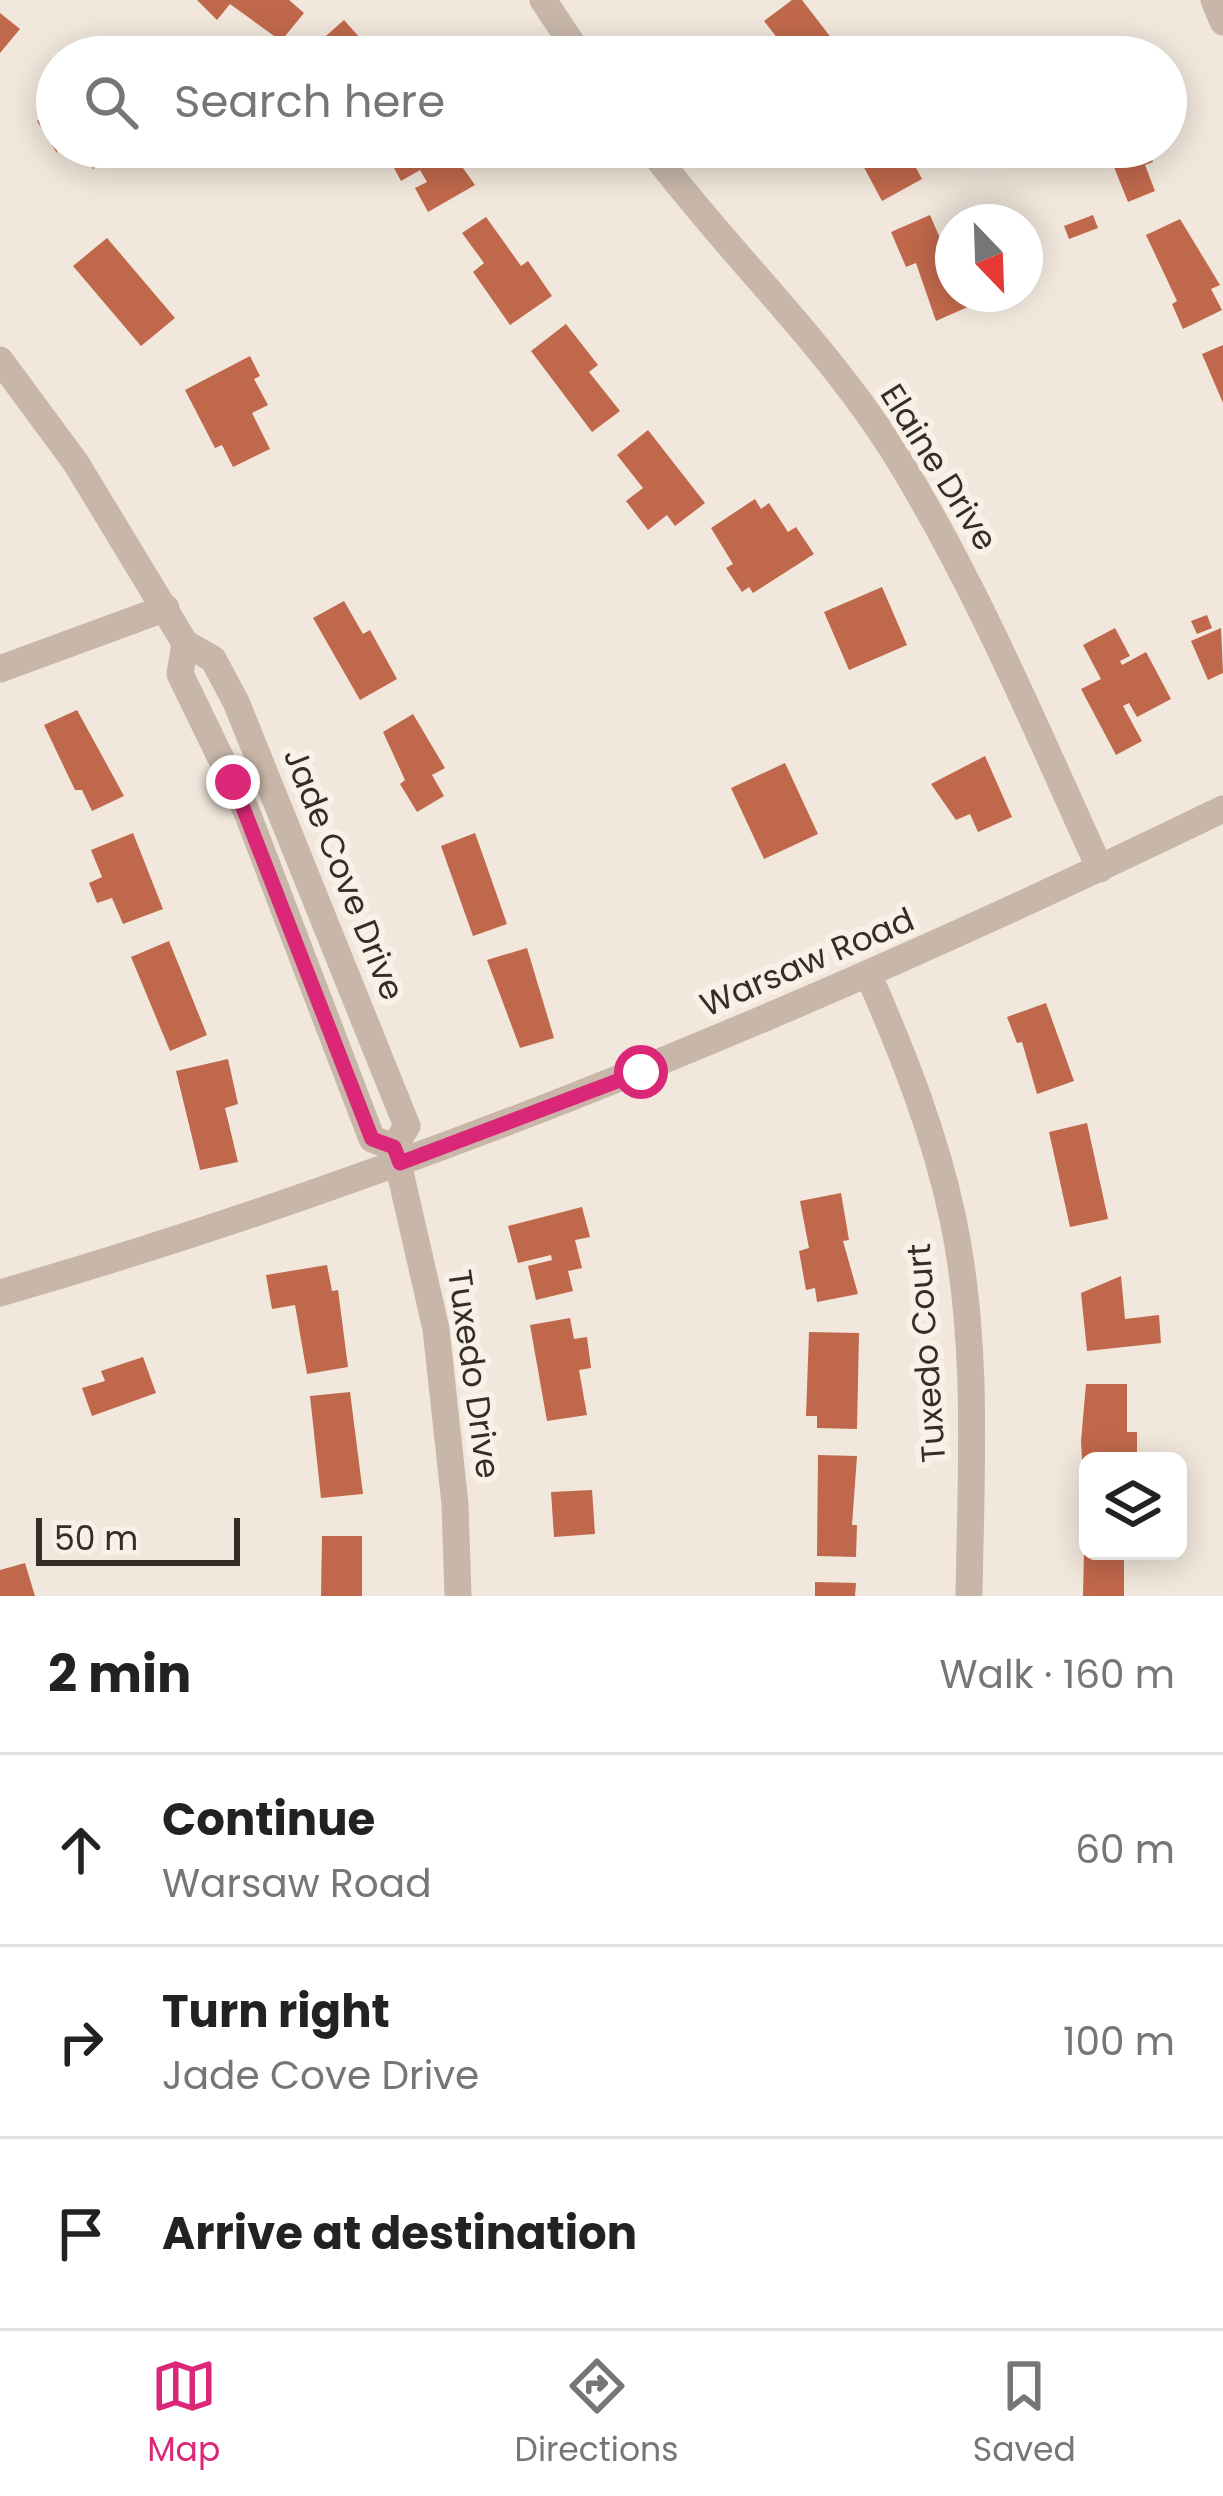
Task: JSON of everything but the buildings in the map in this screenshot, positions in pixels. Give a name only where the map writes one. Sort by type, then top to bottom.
[{"type":"street","points":[[543,0],[567,36]]},
{"type":"street","points":[[1214,0],[1223,22]]},
{"type":"street","name":"Elaine Drive","points":[[667,168],[830,362],[898,458],[964,575],[1100,868]]},
{"type":"street","name":"Jade Cove Drive","points":[[0,360],[76,463],[185,643],[213,659],[407,1126],[397,1155],[372,1139],[233,782],[180,674],[185,643]]},
{"type":"street","points":[[0,669],[166,608]]},
{"type":"street","points":[[233,782],[263,770]]},
{"type":"street","name":"Warsaw Road","points":[[0,1293],[641,1072],[869,976],[1223,809]]},
{"type":"street","points":[[276,888],[307,877]]},
{"type":"street","name":"Tuxedo Court","points":[[869,976],[907,1061],[953,1222],[966,1306],[971,1402],[970,1596]]},
{"type":"street","name":"Tuxedo Drive","points":[[397,1155],[436,1330],[455,1504],[458,1596]]},
{"type":"route","points":[[233,782],[372,1139],[394,1147],[400,1163],[641,1072]]}]
